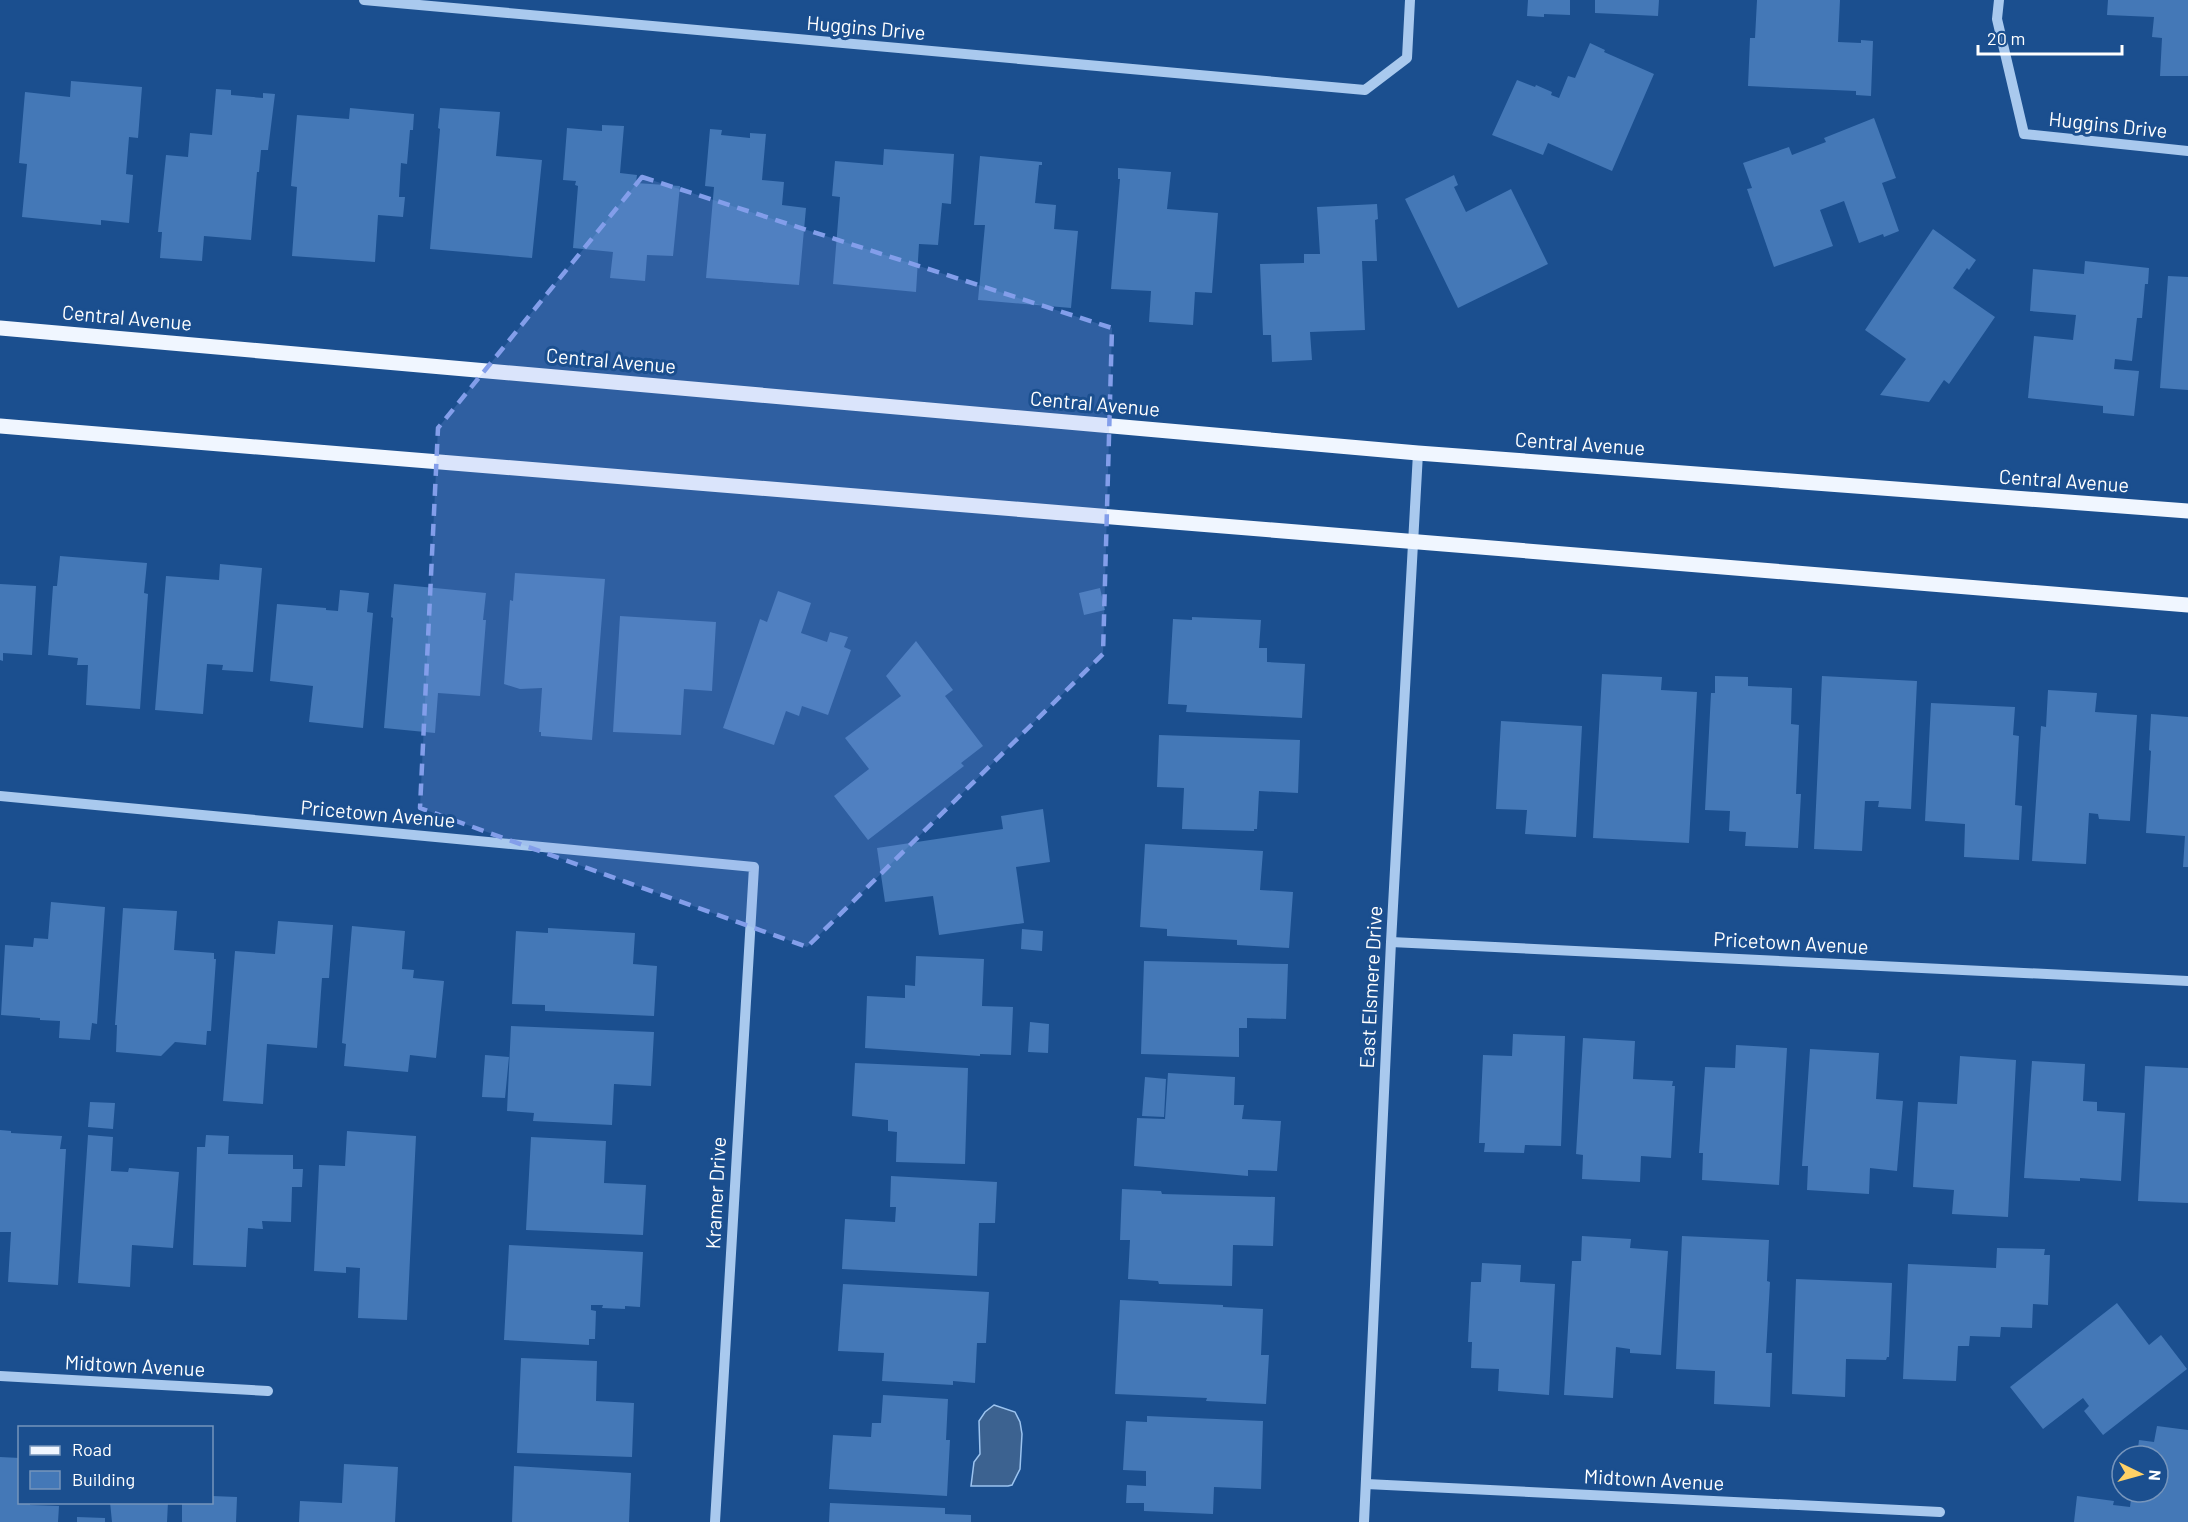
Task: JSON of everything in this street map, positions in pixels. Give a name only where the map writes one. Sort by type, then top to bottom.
[{"type":"main road","name":"Central Avenue","points":[[0,328],[1418,453],[2188,511]]},
{"type":"main road","points":[[0,426],[2188,605]]},
{"type":"street","name":"Huggins Drive","points":[[364,0],[1365,90],[1407,58],[1410,0]]},
{"type":"street","name":"Huggins Drive","points":[[1999,0],[1997,18],[2024,134],[2188,152]]},
{"type":"street","name":"East Elsmere Drive","points":[[1364,1522],[1391,942],[1418,453]]},
{"type":"street","name":"Pricetown Avenue","points":[[0,796],[754,867]]},
{"type":"street","name":"Kramer Drive","points":[[715,1522],[754,867]]},
{"type":"street","name":"Pricetown Avenue","points":[[1391,942],[2188,981]]},
{"type":"street","name":"Midtown Avenue","points":[[0,1376],[268,1391]]},
{"type":"street","name":"Midtown Avenue","points":[[1366,1484],[1940,1512]]},
{"type":"highlighted area","points":[[642,177],[1112,328],[1103,654],[807,947],[420,808],[438,428]]},
{"type":"water","points":[[994,1405],[1015,1412],[1020,1422],[1022,1434],[1020,1469],[1012,1485],[971,1486],[974,1462],[980,1454],[979,1421]]},
{"type":"building","points":[[1528,0],[1570,0],[1570,15],[1527,16]]},
{"type":"building","points":[[1595,0],[1659,0],[1658,16],[1595,13]]},
{"type":"building","points":[[1757,0],[1840,0],[1838,42],[1873,41],[1871,96],[1856,95],[1856,91],[1748,86],[1750,38],[1755,38]]},
{"type":"building","points":[[2108,0],[2188,0],[2188,76],[2160,76],[2162,38],[2152,37],[2154,17],[2107,15]]},
{"type":"building","points":[[1590,43],[1605,50],[1604,52],[1654,74],[1612,171],[1548,143],[1543,155],[1492,135],[1517,80],[1535,87],[1536,85],[1559,98],[1568,76],[1575,78]]},
{"type":"building","points":[[71,81],[142,87],[138,138],[129,137],[126,174],[133,175],[129,223],[101,220],[101,225],[22,217],[27,164],[19,163],[25,92],[70,97]]},
{"type":"building","points":[[216,89],[231,90],[231,95],[263,98],[263,93],[275,94],[268,150],[261,150],[259,172],[257,172],[251,240],[204,236],[202,261],[160,258],[162,232],[158,232],[166,155],[188,157],[190,133],[212,135]]},
{"type":"building","points":[[350,108],[414,114],[407,164],[401,163],[399,197],[405,197],[403,217],[378,215],[375,262],[292,256],[297,187],[291,186],[297,115],[349,119]]},
{"type":"building","points":[[440,108],[500,112],[496,156],[542,160],[532,258],[430,249]]},
{"type":"building","points":[[1874,118],[1896,178],[1882,183],[1899,231],[1859,243],[1844,201],[1820,210],[1833,246],[1774,267],[1747,189],[1752,188],[1743,163],[1789,147],[1792,155],[1826,142],[1824,138]]},
{"type":"building","points":[[602,125],[624,126],[620,173],[637,175],[636,183],[680,186],[673,256],[647,255],[645,281],[610,278],[613,252],[573,248],[578,186],[575,185],[576,181],[563,180],[567,128],[602,131]]},
{"type":"building","points":[[710,129],[722,130],[721,135],[750,138],[750,133],[766,134],[762,180],[784,182],[782,205],[806,208],[799,285],[706,278],[714,187],[705,186]]},
{"type":"building","points":[[884,149],[954,154],[951,204],[942,203],[938,245],[919,244],[916,292],[833,284],[840,197],[832,196],[835,161],[883,165]]},
{"type":"building","points":[[980,156],[1042,162],[1042,165],[1039,165],[1035,203],[1056,205],[1054,229],[1078,231],[1071,308],[978,300],[985,225],[974,225]]},
{"type":"building","points":[[1118,168],[1171,172],[1167,209],[1218,213],[1212,293],[1195,292],[1193,325],[1149,322],[1151,291],[1111,289],[1120,179],[1118,179]]},
{"type":"building","points":[[1454,175],[1458,185],[1454,187],[1466,212],[1511,189],[1548,264],[1458,308],[1405,199]]},
{"type":"building","points":[[1377,204],[1378,219],[1375,220],[1377,261],[1362,261],[1365,330],[1310,332],[1312,360],[1272,362],[1271,335],[1263,335],[1260,264],[1304,263],[1304,254],[1320,254],[1317,207]]},
{"type":"building","points":[[1933,229],[1976,260],[1969,270],[1967,268],[1953,288],[1995,317],[1949,384],[1944,380],[1929,402],[1880,395],[1906,359],[1865,330]]},
{"type":"building","points":[[2085,261],[2149,268],[2142,318],[2137,318],[2132,361],[2115,359],[2114,369],[2139,371],[2134,416],[2103,413],[2103,406],[2028,398],[2034,336],[2073,340],[2076,315],[2030,311],[2033,269],[2084,274]]},
{"type":"building","points":[[2168,276],[2188,277],[2188,390],[2160,388]]},
{"type":"building","points":[[60,556],[147,563],[144,593],[148,594],[140,709],[86,705],[88,665],[77,665],[78,658],[48,655],[53,586],[57,586]]},
{"type":"building","points":[[220,564],[262,568],[253,672],[222,670],[223,665],[207,664],[203,714],[155,710],[166,576],[219,580]]},
{"type":"building","points":[[515,573],[605,579],[592,740],[541,736],[539,732],[542,688],[520,689],[504,684],[510,600],[513,601]]},
{"type":"building","points":[[0,584],[36,586],[32,655],[3,653],[3,661],[0,660]]},
{"type":"building","points":[[394,584],[486,593],[480,696],[438,693],[435,733],[384,728]]},
{"type":"building","points":[[1100,588],[1105,610],[1084,615],[1079,593]]},
{"type":"building","points":[[340,590],[369,593],[367,612],[373,613],[363,728],[309,722],[313,686],[270,681],[277,604],[338,611]]},
{"type":"building","points":[[778,591],[811,603],[801,633],[827,642],[830,632],[848,637],[844,647],[851,650],[828,715],[802,706],[799,716],[786,711],[774,745],[723,728],[760,619],[767,622]]},
{"type":"building","points":[[620,616],[716,622],[712,691],[684,689],[681,735],[613,732]]},
{"type":"building","points":[[1192,617],[1261,620],[1259,648],[1267,648],[1267,662],[1305,664],[1302,718],[1186,712],[1187,705],[1168,704],[1173,619],[1192,620]]},
{"type":"building","points":[[916,641],[953,690],[945,696],[983,746],[961,763],[964,766],[868,840],[834,796],[869,769],[845,738],[901,696],[886,676]]},
{"type":"building","points":[[1602,674],[1662,677],[1661,690],[1697,692],[1689,843],[1593,838]]},
{"type":"building","points":[[1715,676],[1748,677],[1748,686],[1792,688],[1791,724],[1799,725],[1796,794],[1801,794],[1798,848],[1745,846],[1746,832],[1729,831],[1730,811],[1705,810],[1711,693],[1715,693]]},
{"type":"building","points":[[1822,676],[1917,681],[1911,809],[1878,807],[1879,801],[1865,801],[1862,851],[1814,849]]},
{"type":"building","points":[[2048,690],[2097,693],[2095,712],[2137,715],[2130,821],[2099,819],[2098,814],[2089,813],[2086,864],[2032,861],[2041,726],[2046,727]]},
{"type":"building","points":[[1931,703],[2015,707],[2013,735],[2019,736],[2015,805],[2022,806],[2019,860],[1964,857],[1965,824],[1925,821]]},
{"type":"building","points":[[2151,714],[2188,717],[2188,867],[2183,867],[2185,836],[2146,833]]},
{"type":"building","points":[[1501,721],[1582,726],[1576,837],[1525,834],[1527,810],[1496,809]]},
{"type":"building","points":[[1159,735],[1300,740],[1298,793],[1259,791],[1257,829],[1254,831],[1182,829],[1184,788],[1157,787]]},
{"type":"building","points":[[1043,809],[1050,862],[1016,867],[1024,923],[939,935],[933,896],[885,902],[877,848],[1003,829],[1001,816]]},
{"type":"building","points":[[1145,844],[1263,851],[1260,890],[1293,892],[1289,948],[1237,945],[1237,940],[1167,936],[1167,929],[1140,927]]},
{"type":"building","points":[[51,902],[105,907],[97,1024],[92,1023],[90,1040],[59,1038],[60,1021],[1,1015],[5,945],[33,947],[34,938],[48,939]]},
{"type":"building","points":[[123,908],[177,911],[174,950],[214,953],[214,959],[216,959],[211,1031],[207,1031],[206,1045],[175,1042],[161,1056],[116,1052],[117,1025],[115,1025]]},
{"type":"building","points":[[278,921],[333,925],[329,978],[322,978],[317,1048],[267,1044],[263,1104],[223,1101],[235,951],[275,954]]},
{"type":"building","points":[[352,926],[405,931],[402,969],[414,970],[413,978],[444,981],[436,1058],[410,1055],[408,1072],[344,1066],[346,1044],[342,1043]]},
{"type":"building","points":[[548,928],[635,933],[633,964],[657,966],[654,1016],[545,1011],[545,1005],[512,1004],[516,931],[548,933]]},
{"type":"building","points":[[1022,929],[1043,931],[1042,951],[1021,949]]},
{"type":"building","points":[[916,956],[984,959],[982,1006],[1013,1007],[1011,1055],[980,1054],[980,1056],[865,1048],[867,996],[905,998],[905,985],[915,986]]},
{"type":"building","points":[[1144,961],[1288,964],[1286,1019],[1247,1018],[1247,1028],[1239,1028],[1239,1057],[1141,1054]]},
{"type":"building","points":[[1030,1022],[1049,1024],[1048,1053],[1028,1052]]},
{"type":"building","points":[[511,1026],[654,1032],[651,1086],[614,1084],[612,1125],[533,1121],[534,1113],[507,1111]]},
{"type":"building","points":[[1513,1034],[1565,1036],[1561,1146],[1525,1145],[1524,1153],[1484,1152],[1485,1143],[1479,1143],[1483,1055],[1512,1056]]},
{"type":"building","points":[[1583,1038],[1635,1041],[1633,1079],[1673,1081],[1672,1086],[1675,1086],[1671,1158],[1641,1156],[1640,1182],[1582,1179],[1583,1155],[1576,1154]]},
{"type":"building","points":[[1736,1045],[1787,1048],[1779,1185],[1702,1180],[1703,1153],[1699,1153],[1705,1067],[1735,1068]]},
{"type":"building","points":[[1810,1049],[1879,1053],[1876,1099],[1903,1101],[1897,1171],[1870,1168],[1869,1194],[1807,1190],[1808,1166],[1802,1166]]},
{"type":"building","points":[[485,1055],[509,1057],[505,1098],[482,1097]]},
{"type":"building","points":[[1960,1056],[2016,1060],[2008,1217],[1952,1214],[1954,1190],[1913,1187],[1918,1102],[1957,1104]]},
{"type":"building","points":[[2032,1061],[2085,1064],[2083,1101],[2097,1102],[2097,1111],[2125,1113],[2121,1181],[2024,1178]]},
{"type":"building","points":[[855,1063],[968,1068],[965,1164],[896,1162],[897,1132],[888,1131],[888,1120],[852,1116]]},
{"type":"building","points":[[2145,1066],[2188,1068],[2188,1203],[2138,1201]]},
{"type":"building","points":[[1168,1073],[1235,1077],[1234,1105],[1244,1105],[1242,1119],[1281,1121],[1277,1171],[1248,1170],[1248,1176],[1134,1166],[1137,1118],[1165,1119]]},
{"type":"building","points":[[1145,1077],[1166,1079],[1164,1117],[1142,1116]]},
{"type":"building","points":[[90,1102],[115,1103],[113,1129],[88,1127]]},
{"type":"building","points":[[0,1130],[11,1131],[11,1133],[62,1136],[60,1149],[66,1149],[58,1285],[8,1282],[11,1232],[0,1232]]},
{"type":"building","points":[[347,1131],[416,1136],[407,1320],[358,1318],[360,1268],[346,1267],[346,1273],[314,1271],[319,1165],[345,1166]]},
{"type":"building","points":[[88,1135],[113,1137],[111,1171],[128,1172],[129,1168],[179,1172],[173,1248],[132,1245],[130,1287],[78,1283]]},
{"type":"building","points":[[206,1135],[229,1136],[228,1154],[293,1155],[293,1169],[303,1169],[302,1187],[292,1187],[291,1222],[262,1221],[263,1229],[248,1228],[246,1267],[193,1265],[197,1147],[205,1147]]},
{"type":"building","points":[[531,1137],[606,1141],[604,1183],[646,1185],[643,1235],[526,1230]]},
{"type":"building","points":[[891,1176],[997,1182],[995,1223],[979,1223],[977,1276],[842,1269],[845,1219],[895,1222],[896,1207],[890,1207]]},
{"type":"building","points":[[1122,1189],[1161,1191],[1162,1194],[1275,1197],[1273,1246],[1233,1245],[1232,1286],[1159,1284],[1158,1281],[1128,1279],[1130,1240],[1120,1240]]},
{"type":"building","points":[[1582,1236],[1631,1239],[1630,1248],[1668,1251],[1661,1355],[1630,1353],[1630,1349],[1616,1347],[1613,1398],[1564,1395],[1572,1261],[1581,1261]]},
{"type":"building","points":[[1682,1236],[1769,1240],[1767,1281],[1770,1282],[1766,1353],[1772,1353],[1770,1407],[1714,1404],[1715,1371],[1676,1369]]},
{"type":"building","points":[[509,1245],[643,1252],[640,1307],[625,1306],[625,1309],[591,1305],[591,1310],[596,1311],[595,1339],[589,1339],[589,1345],[504,1340]]},
{"type":"building","points":[[1997,1248],[2045,1249],[2044,1255],[2050,1255],[2048,1305],[2033,1304],[2032,1328],[2001,1327],[2000,1337],[1970,1336],[1969,1346],[1958,1346],[1956,1381],[1903,1379],[1908,1264],[1996,1268]]},
{"type":"building","points":[[1482,1263],[1521,1265],[1520,1282],[1555,1284],[1549,1395],[1498,1391],[1499,1369],[1471,1368],[1472,1342],[1468,1342],[1471,1282],[1481,1282]]},
{"type":"building","points":[[1796,1279],[1892,1283],[1889,1357],[1886,1360],[1846,1359],[1845,1397],[1792,1394]]},
{"type":"building","points":[[843,1284],[989,1292],[986,1343],[977,1343],[975,1383],[953,1381],[953,1385],[882,1381],[884,1353],[838,1351]]},
{"type":"building","points":[[1120,1300],[1263,1309],[1261,1355],[1269,1355],[1266,1404],[1206,1401],[1207,1398],[1115,1394]]},
{"type":"building","points":[[2117,1303],[2149,1345],[2161,1335],[2187,1369],[2103,1435],[2084,1411],[2089,1406],[2083,1398],[2043,1429],[2010,1387]]},
{"type":"building","points":[[521,1358],[597,1361],[596,1401],[634,1403],[632,1457],[517,1453]]},
{"type":"building","points":[[883,1395],[948,1399],[946,1440],[950,1440],[947,1496],[829,1489],[833,1435],[871,1437],[872,1423],[881,1423]]},
{"type":"building","points":[[1147,1416],[1263,1421],[1261,1489],[1214,1487],[1213,1514],[1144,1511],[1144,1503],[1126,1503],[1127,1485],[1146,1486],[1146,1471],[1123,1470],[1126,1421],[1147,1422]]},
{"type":"building","points":[[2157,1426],[2188,1430],[2188,1522],[2074,1522],[2077,1496],[2110,1500],[2110,1504],[2113,1505],[2130,1507],[2130,1504],[2170,1504],[2170,1444],[2138,1444],[2139,1440],[2154,1442]]},
{"type":"building","points":[[0,1457],[18,1458],[18,1504],[59,1506],[58,1522],[0,1522]]},
{"type":"building","points":[[344,1464],[398,1467],[395,1522],[299,1522],[300,1501],[342,1503]]},
{"type":"building","points":[[514,1466],[631,1473],[629,1522],[512,1522]]},
{"type":"building","points":[[213,1496],[237,1497],[236,1522],[182,1522],[182,1504],[213,1504]]},
{"type":"building","points":[[830,1503],[945,1508],[945,1514],[971,1515],[971,1522],[829,1522]]},
{"type":"building","points":[[110,1504],[168,1504],[167,1522],[112,1522]]},
{"type":"building","points":[[77,1517],[105,1518],[105,1522],[77,1522]]}]
